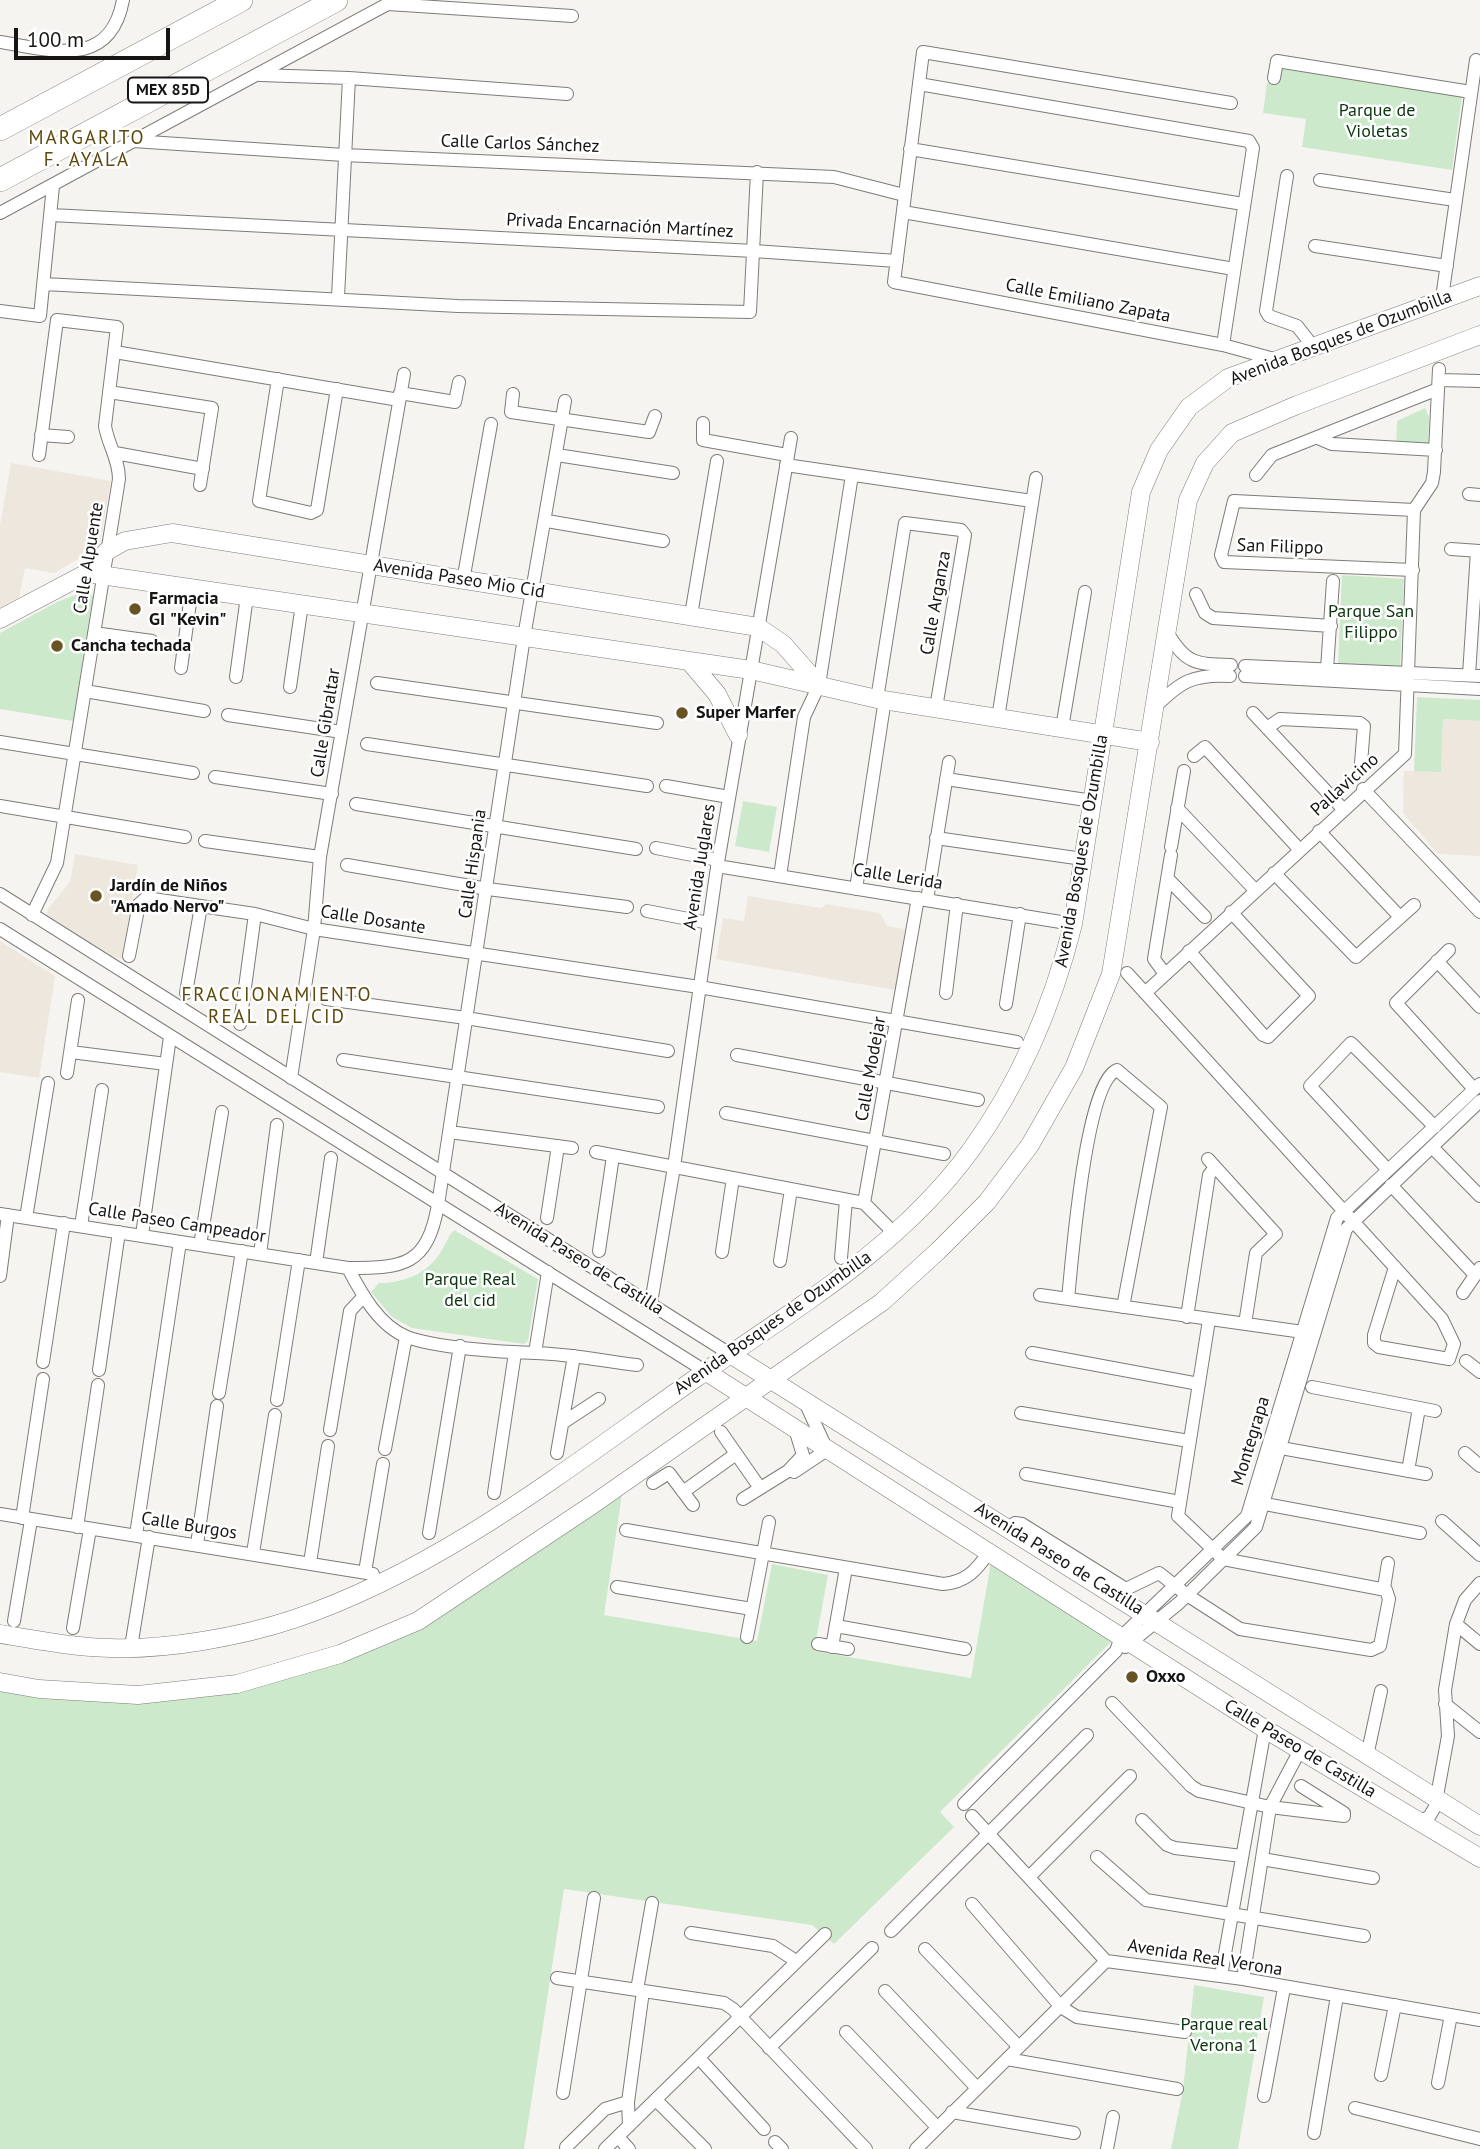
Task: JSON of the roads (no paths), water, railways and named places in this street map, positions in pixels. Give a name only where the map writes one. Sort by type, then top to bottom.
[{"type":"highway","name":"MEX 85D","points":[[0,129],[241,0]]},
{"type":"highway","name":"MEX 85D","points":[[0,180],[336,0]]},
{"type":"main road","name":"Avenida Bosques de Ozumbilla","points":[[0,1634],[112,1649],[200,1641],[291,1620],[375,1588],[434,1556],[863,1262],[921,1208],[971,1150],[1008,1092],[1039,1030],[1059,980],[1073,924],[1141,492],[1159,450],[1189,407],[1228,378],[1312,345],[1480,286]]},
{"type":"main road","points":[[0,1682],[39,1689],[138,1695],[237,1684],[340,1654],[418,1621],[882,1302],[987,1202],[1030,1145],[1074,1068],[1111,974],[1188,500],[1205,463],[1233,433],[1297,405],[1480,335]]},
{"type":"main road","name":"Avenida Paseo Mio Cid","points":[[0,619],[95,574],[107,551],[136,538],[172,534],[758,627],[783,644],[819,685]]},
{"type":"main road","points":[[95,574],[751,670],[881,699],[1150,742]]},
{"type":"main road","points":[[689,661],[717,694],[738,735]]},
{"type":"main road","name":"Avenida Paseo de Castilla","points":[[730,1354],[1009,1527],[1157,1612]]},
{"type":"main road","name":"Avenida Paseo de Castilla","points":[[705,1371],[989,1552],[1123,1644]]},
{"type":"main road","name":"Calle Paseo de Castilla","points":[[1157,1612],[1367,1756],[1480,1826]]},
{"type":"main road","name":"Calle Paseo de Castilla","points":[[1123,1644],[1480,1858]]},
{"type":"street","points":[[0,42],[71,53],[90,48],[109,34],[120,18],[123,0]]},
{"type":"street","points":[[0,213],[392,2],[572,16]]},
{"type":"street","points":[[897,261],[923,52],[1231,103]]},
{"type":"street","points":[[1442,298],[1476,60]]},
{"type":"street","points":[[1274,78],[1277,61],[1471,92]]},
{"type":"street","points":[[260,75],[349,78],[567,94]]},
{"type":"street","points":[[338,297],[349,78]]},
{"type":"street","points":[[919,85],[1252,144],[1223,345]]},
{"type":"street","name":"Calle Carlos Sánchez","points":[[133,141],[344,155],[834,177],[904,195]]},
{"type":"street","points":[[910,149],[1243,204]]},
{"type":"street","points":[[44,284],[338,297],[458,306],[750,312],[757,172]]},
{"type":"street","points":[[1287,176],[1266,311],[1269,316],[1297,326],[1312,345]]},
{"type":"street","points":[[1321,180],[1455,200]]},
{"type":"street","points":[[0,311],[40,316],[53,186]]},
{"type":"street","points":[[903,212],[1234,269]]},
{"type":"street","name":"Privada Encarnación Martínez","points":[[51,215],[754,251],[897,261]]},
{"type":"street","points":[[1315,246],[1447,267]]},
{"type":"street","name":"Calle Emiliano Zapata","points":[[897,261],[894,282],[1223,345],[1274,359]]},
{"type":"street","name":"Calle Alpuente","points":[[41,435],[57,320],[117,327],[105,426],[115,453],[119,479],[107,551]]},
{"type":"street","points":[[115,352],[337,389],[452,402],[457,398],[459,382]]},
{"type":"street","name":"Calle Gibraltar","points":[[291,1079],[314,929],[320,857],[404,374]]},
{"type":"street","points":[[278,379],[259,501],[311,513],[317,510],[337,389]]},
{"type":"street","points":[[1256,475],[1272,455],[1361,422],[1439,380],[1480,381]]},
{"type":"street","points":[[1414,510],[1432,483],[1439,380]]},
{"type":"street","points":[[109,392],[212,408],[200,485]]},
{"type":"street","points":[[513,394],[509,412],[649,432],[655,416]]},
{"type":"street","name":"Calle Hispania","points":[[348,1268],[391,1268],[405,1264],[427,1245],[438,1205],[488,889],[524,637],[547,521],[565,401]]},
{"type":"street","points":[[1360,447],[1361,422]]},
{"type":"street","points":[[703,423],[703,440],[787,460],[852,475],[1032,501]]},
{"type":"street","points":[[463,581],[491,424]]},
{"type":"street","points":[[38,455],[41,435],[68,437]]},
{"type":"street","name":"Avenida Juglares","points":[[651,1303],[674,1167],[738,735],[790,438]]},
{"type":"street","points":[[1318,438],[1332,444],[1360,447],[1436,450]]},
{"type":"street","points":[[115,453],[203,468]]},
{"type":"street","points":[[556,455],[673,473]]},
{"type":"street","points":[[691,615],[717,461]]},
{"type":"street","points":[[780,876],[804,717],[819,685],[852,475]]},
{"type":"street","points":[[998,718],[1035,478]]},
{"type":"street","name":"San Filippo","points":[[1413,569],[1224,562],[1221,555],[1224,531],[1234,501],[1414,510]]},
{"type":"street","name":"Pallavicino","points":[[1145,993],[1363,789],[1405,754],[1414,510]]},
{"type":"street","points":[[547,521],[663,541]]},
{"type":"street","name":"Calle Arganza","points":[[856,889],[905,523],[961,530],[965,535],[936,708]]},
{"type":"street","points":[[1245,671],[1408,679],[1474,676],[1478,551],[1451,549]]},
{"type":"street","name":"Calle Alpuente","points":[[32,915],[57,863],[94,633],[95,574]]},
{"type":"street","points":[[1327,669],[1333,582]]},
{"type":"street","points":[[181,668],[192,588]]},
{"type":"street","points":[[1062,729],[1085,592]]},
{"type":"street","points":[[1196,594],[1205,613],[1213,618],[1331,626]]},
{"type":"street","points":[[236,677],[247,596]]},
{"type":"street","points":[[290,687],[302,604]]},
{"type":"street","points":[[1156,706],[1182,683],[1225,670],[1188,659],[1179,652],[1167,632]]},
{"type":"street","points":[[94,633],[152,641]]},
{"type":"street","points":[[1262,672],[1327,669],[1480,689]]},
{"type":"street","points":[[377,683],[657,723]]},
{"type":"street","points":[[85,691],[204,711]]},
{"type":"street","points":[[1253,713],[1343,809]]},
{"type":"street","points":[[228,715],[342,732]]},
{"type":"street","points":[[1267,728],[1280,719],[1360,723],[1364,726],[1361,763]]},
{"type":"street","points":[[0,742],[193,773]]},
{"type":"street","points":[[367,744],[647,786]]},
{"type":"street","points":[[1194,756],[1205,747],[1299,849]]},
{"type":"street","name":"Calle Modejar","points":[[864,1203],[897,1022],[936,838],[948,762]]},
{"type":"street","points":[[1165,974],[1154,959],[1184,771]]},
{"type":"street","points":[[215,777],[332,794]]},
{"type":"street","points":[[946,779],[1093,801]]},
{"type":"street","points":[[666,786],[729,797]]},
{"type":"street","points":[[1363,789],[1480,912]]},
{"type":"street","points":[[356,804],[636,849]]},
{"type":"street","points":[[0,806],[185,837]]},
{"type":"street","points":[[1177,808],[1255,890]]},
{"type":"street","points":[[1319,831],[1400,917]]},
{"type":"street","points":[[936,838],[1083,859]]},
{"type":"street","points":[[205,841],[320,857]]},
{"type":"street","name":"Calle Lerida","points":[[656,848],[780,876],[1073,924]]},
{"type":"street","points":[[346,865],[488,889],[627,907]]},
{"type":"street","points":[[1274,873],[1356,957],[1414,905]]},
{"type":"street","points":[[1167,878],[1205,917]]},
{"type":"street","name":"Avenida Paseo de Castilla","points":[[0,894],[730,1354]]},
{"type":"street","name":"Calle Dosante","points":[[129,956],[142,900],[256,914],[314,929],[699,987],[1017,1042]]},
{"type":"street","points":[[946,993],[957,904]]},
{"type":"street","points":[[186,993],[201,906]]},
{"type":"street","points":[[647,911],[709,923]]},
{"type":"street","points":[[1189,951],[1263,1035],[1268,1037],[1308,1000],[1309,996],[1231,912]]},
{"type":"street","points":[[240,1024],[256,914]]},
{"type":"street","points":[[1006,1004],[1020,914]]},
{"type":"street","name":"Avenida Paseo de Castilla","points":[[0,929],[705,1371]]},
{"type":"street","points":[[1448,950],[1396,1003],[1479,1096]]},
{"type":"street","points":[[1437,961],[1480,1007]]},
{"type":"street","points":[[1127,973],[1395,1267],[1442,1319],[1454,1344],[1450,1359],[1379,1347],[1374,1343],[1374,1335],[1395,1267]]},
{"type":"street","points":[[326,999],[467,1018],[668,1051]]},
{"type":"street","points":[[68,1073],[78,1000]]},
{"type":"street","points":[[142,1235],[170,1037]]},
{"type":"street","points":[[1388,1170],[1310,1086],[1351,1043],[1435,1128]]},
{"type":"street","points":[[71,1052],[166,1064]]},
{"type":"street","points":[[737,1055],[978,1100]]},
{"type":"street","points":[[343,1060],[658,1107]]},
{"type":"street","points":[[1068,1299],[1089,1126],[1107,1077],[1117,1070],[1161,1107],[1123,1307]]},
{"type":"street","points":[[26,1218],[48,1083]]},
{"type":"street","points":[[81,1226],[102,1090]]},
{"type":"street","points":[[1344,1211],[1435,1128],[1479,1096]]},
{"type":"street","points":[[1353,1221],[1432,1147],[1479,1096]]},
{"type":"street","points":[[200,1245],[222,1112]]},
{"type":"street","points":[[726,1113],[944,1154]]},
{"type":"street","points":[[260,1254],[276,1125]]},
{"type":"street","points":[[449,1132],[565,1147],[547,1218]]},
{"type":"street","points":[[1432,1147],[1480,1196]]},
{"type":"street","points":[[596,1152],[864,1203],[894,1233]]},
{"type":"street","points":[[599,1251],[613,1156]]},
{"type":"street","points":[[316,1263],[331,1158]]},
{"type":"street","points":[[1187,1317],[1212,1163],[1276,1234],[1256,1253],[1245,1324]]},
{"type":"street","points":[[722,1252],[733,1178]]},
{"type":"street","points":[[1391,1185],[1478,1272],[1463,1293]]},
{"type":"street","points":[[780,1261],[791,1189]]},
{"type":"street","points":[[841,1258],[846,1200]]},
{"type":"street","name":"Montegrapa","points":[[1157,1612],[1187,1595],[1256,1527],[1281,1448],[1337,1218],[1344,1211]]},
{"type":"street","points":[[0,1276],[4,1215]]},
{"type":"street","name":"Calle Paseo Campeador","points":[[4,1215],[348,1268]]},
{"type":"street","name":"Montegrapa","points":[[964,1804],[1157,1612],[1175,1585],[1247,1516],[1308,1332],[1346,1228],[1353,1221]]},
{"type":"street","points":[[43,1362],[64,1223]]},
{"type":"street","points":[[99,1370],[119,1232]]},
{"type":"street","points":[[131,1647],[180,1242]]},
{"type":"street","points":[[197,1545],[242,1251]]},
{"type":"street","points":[[277,1400],[299,1260]]},
{"type":"street","points":[[348,1268],[363,1296],[385,1321],[406,1337],[515,1353],[574,1356],[637,1365]]},
{"type":"street","points":[[535,1353],[548,1272]]},
{"type":"street","points":[[1040,1295],[1308,1332]]},
{"type":"street","points":[[330,1430],[350,1311],[363,1296]]},
{"type":"street","points":[[1209,1320],[1178,1516],[1223,1559],[1384,1588]]},
{"type":"street","points":[[385,1449],[406,1337]]},
{"type":"street","points":[[429,1533],[460,1346]]},
{"type":"street","points":[[494,1493],[515,1353]]},
{"type":"street","points":[[1032,1353],[1199,1384]]},
{"type":"street","points":[[557,1453],[574,1356]]},
{"type":"street","points":[[1466,1361],[1479,1369]]},
{"type":"street","points":[[14,1621],[43,1379]]},
{"type":"street","points":[[73,1628],[98,1385]]},
{"type":"street","points":[[1312,1387],[1436,1411]]},
{"type":"street","points":[[564,1422],[599,1399]]},
{"type":"street","points":[[744,1499],[788,1471],[795,1472],[807,1458],[827,1450],[804,1401]]},
{"type":"street","points":[[1408,1471],[1419,1408]]},
{"type":"street","points":[[1021,1413],[1189,1441]]},
{"type":"street","points":[[253,1553],[275,1415]]},
{"type":"street","points":[[795,1429],[807,1458]]},
{"type":"street","points":[[721,1432],[760,1488]]},
{"type":"street","points":[[310,1563],[328,1446]]},
{"type":"street","points":[[1281,1448],[1426,1474]]},
{"type":"street","points":[[1465,1453],[1480,1466]]},
{"type":"street","points":[[683,1492],[736,1454]]},
{"type":"street","name":"Calle Burgos","points":[[0,1514],[369,1573],[383,1464]]},
{"type":"street","points":[[653,1483],[669,1473],[693,1505]]},
{"type":"street","points":[[1027,1474],[1180,1502]]},
{"type":"street","points":[[1265,1504],[1420,1533]]},
{"type":"street","points":[[1442,1521],[1480,1555]]},
{"type":"street","points":[[747,1637],[769,1522]]},
{"type":"street","points":[[1009,1527],[1015,1523],[1022,1524],[1126,1588],[1159,1573],[1187,1595],[1240,1629],[1371,1650],[1378,1648],[1381,1642],[1389,1599],[1384,1588],[1388,1563]]},
{"type":"street","points":[[626,1530],[943,1584],[970,1576],[989,1552]]},
{"type":"street","points":[[832,1647],[846,1568]]},
{"type":"street","points":[[1420,1821],[1433,1813],[1448,1736],[1446,1704],[1456,1624],[1465,1600],[1480,1583]]},
{"type":"street","points":[[617,1587],[752,1609]]},
{"type":"street","points":[[1456,1624],[1480,1644]]},
{"type":"street","points":[[836,1626],[965,1649]]},
{"type":"street","points":[[818,1644],[848,1649]]},
{"type":"street","points":[[1367,1756],[1381,1690]]},
{"type":"street","points":[[1112,1703],[1191,1786],[1199,1791],[1270,1807],[1344,1816],[1344,1813],[1301,1786]]},
{"type":"street","points":[[1446,1704],[1480,1732]]},
{"type":"street","points":[[1221,1976],[1265,1729]]},
{"type":"street","points":[[891,1931],[1087,1735]]},
{"type":"street","points":[[1243,1979],[1270,1807],[1300,1750]]},
{"type":"street","points":[[1030,1876],[1130,1776]]},
{"type":"street","points":[[972,1816],[1106,1961]]},
{"type":"street","points":[[1142,1820],[1167,1845],[1175,1848],[1242,1856]]},
{"type":"street","points":[[1097,1857],[1139,1898],[1364,1937]]},
{"type":"street","points":[[1262,1859],[1373,1878]]},
{"type":"street","points":[[563,2093],[594,1898]]},
{"type":"street","points":[[629,2126],[628,2102],[652,1903]]},
{"type":"street","points":[[972,1904],[1060,2007],[1077,2017],[1185,2032]]},
{"type":"street","points":[[691,1933],[773,1946],[796,1961]]},
{"type":"street","points":[[605,2149],[825,1934]]},
{"type":"street","points":[[769,2048],[872,1948]]},
{"type":"street","points":[[925,1949],[1019,2047]]},
{"type":"street","name":"Avenida Real Verona","points":[[916,2149],[1106,1961],[1243,1979],[1480,2020]]},
{"type":"street","points":[[557,1978],[724,2003],[741,2017],[866,2149]]},
{"type":"street","points":[[1264,2095],[1283,1988]]},
{"type":"street","points":[[885,1991],[977,2088]]},
{"type":"street","points":[[1314,2133],[1337,1996]]},
{"type":"street","points":[[1381,2075],[1395,2006]]},
{"type":"street","points":[[1438,2083],[1451,2015]]},
{"type":"street","points":[[846,2032],[937,2127]]},
{"type":"street","points":[[699,2058],[764,2129]]},
{"type":"street","points":[[1007,2059],[1177,2089]]},
{"type":"street","points":[[656,2100],[705,2149]]},
{"type":"street","points":[[566,2147],[605,2109],[628,2102]]},
{"type":"street","points":[[1355,2108],[1480,2139]]},
{"type":"street","points":[[952,2112],[1074,2133]]},
{"type":"street","points":[[1107,2149],[1113,2117]]},
{"type":"street","points":[[618,2137],[629,2149]]},
{"type":"place","name":"Farmacia GI \"Kevin\"","points":[[135,609]]},
{"type":"place","name":"Cancha techada","points":[[57,646]]},
{"type":"place","name":"Super Marfer","points":[[682,713]]},
{"type":"place","name":"Jardín de Niños \"Amado Nervo\"","points":[[96,896]]},
{"type":"place","name":"Oxxo","points":[[1132,1677]]},
{"type":"district","name":"MARGARITO F. AYALA","points":[[87,150]]},
{"type":"district","name":"FRACCIONAMIENTO REAL DEL CID","points":[[277,1007]]},
{"type":"park label","name":"Parque de Violetas","points":[[1377,121]]},
{"type":"park label","name":"Parque San Filippo","points":[[1371,622]]},
{"type":"park label","name":"Parque Real del cid","points":[[470,1290]]},
{"type":"park label","name":"Parque real Verona 1","points":[[1224,2035]]}]
